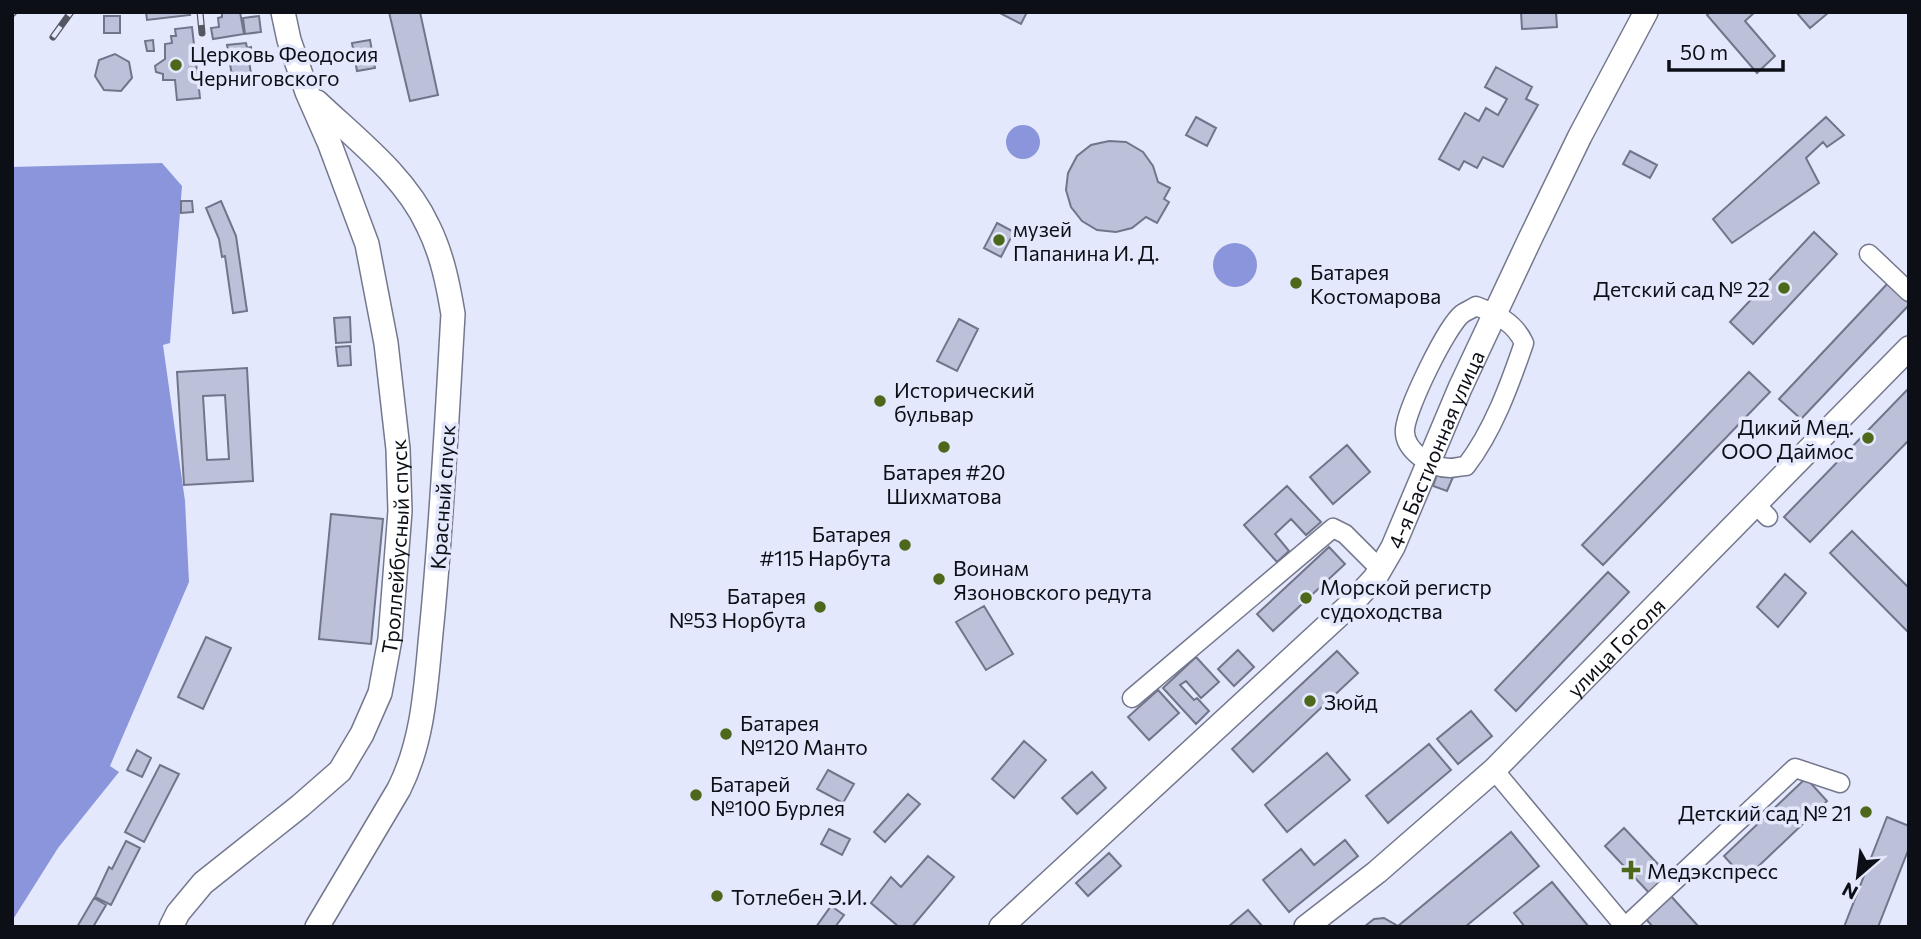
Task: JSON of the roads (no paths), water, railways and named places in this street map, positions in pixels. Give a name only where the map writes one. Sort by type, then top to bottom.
[{"type":"main road","name":"Троллейбусный спуск","points":[[171,927],[178,913],[203,883],[340,771],[362,734],[380,693],[390,639],[400,511],[398,449],[386,343],[367,244],[329,142],[307,92],[289,40],[283,12]]},
{"type":"main road","name":"4-я Бастионная улица","points":[[1001,927],[1352,603],[1380,569],[1393,547],[1460,387],[1580,136],[1646,12]]},
{"type":"main road","name":"Красный спуск","points":[[307,92],[384,166],[415,204],[437,246],[447,279],[453,314],[440,540],[422,722],[410,768],[317,927]]},
{"type":"main road","name":"улица Гоголя","points":[[1306,927],[1377,872],[1494,770],[1761,510],[1909,348]]},
{"type":"street","points":[[1869,254],[1909,292]]},
{"type":"street","points":[[1476,306],[1496,314],[1518,329],[1524,343],[1478,450],[1466,466],[1448,468],[1429,461],[1418,455],[1407,442],[1405,430],[1413,402],[1429,368],[1461,314],[1476,306]]},
{"type":"street","points":[[1132,698],[1333,528],[1345,534],[1380,569]]},
{"type":"street","points":[[1494,770],[1625,927],[1795,768],[1840,783]]},
{"type":"water","points":[[1023,125],[1035,130],[1040,142],[1035,154],[1023,159],[1011,154],[1006,142],[1011,130]]},
{"type":"water","points":[[162,163],[182,186],[170,343],[163,345],[185,501],[189,582],[110,766],[119,772],[58,848],[12,921],[12,167]]},
{"type":"water","points":[[1235,243],[1250,250],[1257,265],[1250,280],[1235,287],[1220,280],[1213,265],[1220,250]]},
{"type":"railway","points":[[53,37],[71,12]]},
{"type":"railway","points":[[200,12],[202,33]]},
{"type":"place","name":"Церковь Феодосия Черниговского","points":[[176,65]]},
{"type":"place","name":"музей Папанина И. Д.","points":[[999,240]]},
{"type":"place","name":"Батарея Костомарова","points":[[1296,283]]},
{"type":"place","name":"Детский сад № 22","points":[[1784,288]]},
{"type":"place","name":"Исторический бульвар","points":[[880,401]]},
{"type":"place","name":"Дикий Мед. ООО Даймос","points":[[1868,438]]},
{"type":"place","name":"Батарея #20 Шихматова","points":[[944,447]]},
{"type":"place","name":"Батарея #115 Нарбута","points":[[905,545]]},
{"type":"place","name":"Воинам Язоновского редута","points":[[939,579]]},
{"type":"place","name":"Морской регистр судоходства","points":[[1306,598]]},
{"type":"place","name":"Батарея №53 Норбута","points":[[820,607]]},
{"type":"place","name":"Зюйд","points":[[1310,701]]},
{"type":"place","name":"Батарея №120 Манто","points":[[726,734]]},
{"type":"place","name":"Батарей №100 Бурлея","points":[[696,795]]},
{"type":"place","name":"Детский сад № 21","points":[[1866,812]]},
{"type":"place","name":"Медэкспресс","points":[[1631,870]]},
{"type":"place","name":"Тотлебен Э.И.","points":[[717,896]]}]
